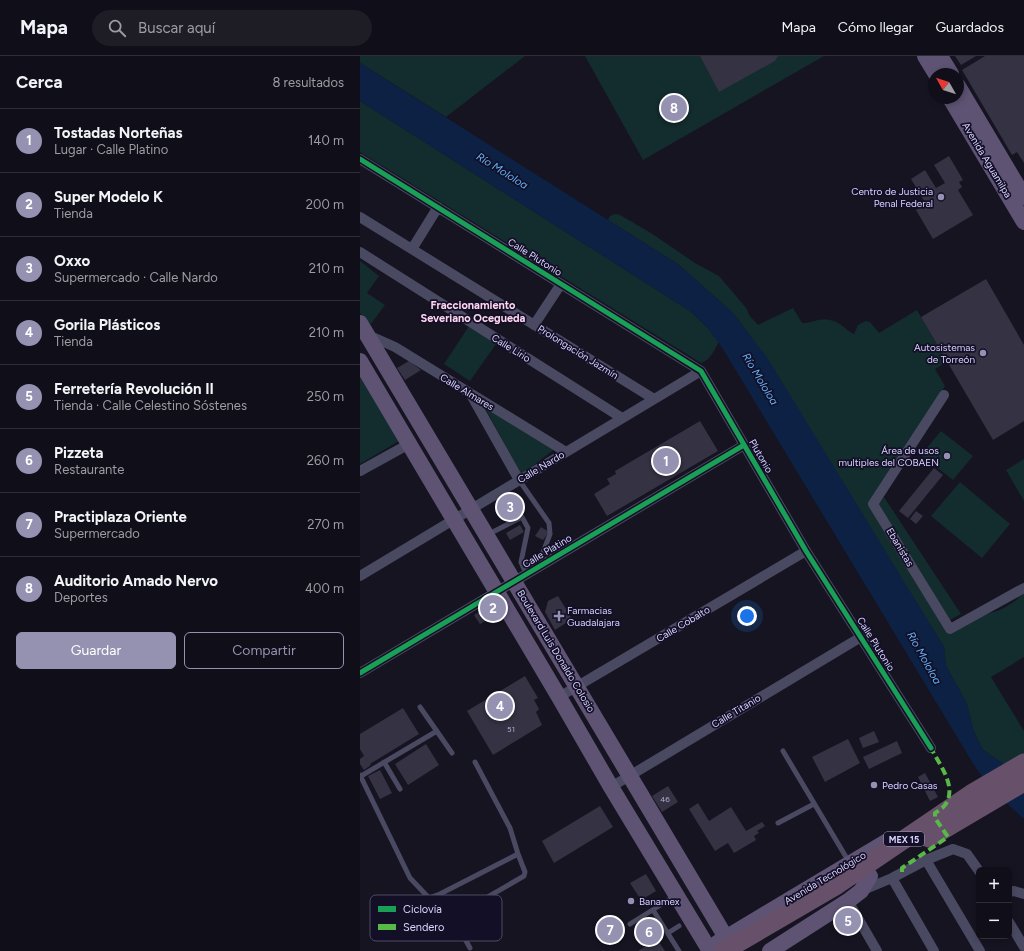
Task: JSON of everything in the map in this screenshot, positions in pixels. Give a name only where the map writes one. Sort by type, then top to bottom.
[{"type":"highway","name":"Avenida Tecnológico","points":[[722,948],[866,884],[942,829],[974,802],[1024,769]]},
{"type":"highway","name":"Avenida Tecnológico","points":[[722,948],[837,885],[949,809],[974,802]]},
{"type":"main road","points":[[925,56],[932,68]]},
{"type":"main road","points":[[940,56],[947,68]]},
{"type":"main road","name":"Avenida Aguamilpa","points":[[964,96],[1024,197]]},
{"type":"main road","name":"Avenida Aguamilpa","points":[[954,104],[1024,222]]},
{"type":"main road","name":"Boulevard Luis Donaldo Colosio","points":[[363,329],[486,535],[521,574],[578,687],[669,842],[722,948]]},
{"type":"main road","name":"Boulevard Luis Donaldo Colosio","points":[[360,361],[676,896],[722,948]]},
{"type":"main road","name":"Avenida Tecnológico","points":[[722,948],[850,863],[931,815],[949,809]]},
{"type":"main road","points":[[650,852],[669,842]]},
{"type":"main road","name":"Avenida Tecnológico","points":[[778,949],[848,901],[866,884]]},
{"type":"street","name":"Calle Plutonio","points":[[360,159],[701,370]]},
{"type":"street","points":[[412,249],[438,208]]},
{"type":"street","name":"Prolongación Jazmín","points":[[360,217],[654,399]]},
{"type":"street","name":"Calle Lirio","points":[[360,252],[622,418]]},
{"type":"street","points":[[534,325],[561,284]]},
{"type":"street","name":"Calle Almares","points":[[363,329],[566,452]]},
{"type":"street","name":"Calle Nardo","points":[[360,576],[701,370]]},
{"type":"street","name":"Plutonio","points":[[701,370],[806,551]]},
{"type":"street","points":[[469,392],[519,480]]},
{"type":"street","name":"Ebanistas","points":[[944,395],[874,504],[950,629],[1024,588]]},
{"type":"street","points":[[360,471],[408,444]]},
{"type":"street","name":"Calle Platino","points":[[360,673],[497,591],[521,574],[744,445]]},
{"type":"street","name":"Calle Plutonio","points":[[806,551],[931,748]]},
{"type":"street","name":"Calle Cobalto","points":[[559,697],[806,551]]},
{"type":"street","name":"Calle Titanio","points":[[611,787],[861,637]]},
{"type":"street","points":[[866,884],[892,878],[926,860],[953,850],[967,854],[976,867]]},
{"type":"street","points":[[926,860],[980,951]]},
{"type":"street","points":[[892,878],[934,951]]},
{"type":"street","points":[[1012,891],[1024,894]]},
{"type":"street","points":[[848,901],[877,951]]},
{"type":"street","points":[[1012,927],[1024,947]]},
{"type":"lane","points":[[519,480],[549,523],[550,534],[542,555],[521,574]]},
{"type":"lane","points":[[486,535],[522,517],[528,528],[521,562],[521,574]]},
{"type":"lane","points":[[420,707],[452,753]]},
{"type":"lane","points":[[426,895],[410,878],[360,775],[437,731]]},
{"type":"lane","points":[[783,751],[850,863]]},
{"type":"lane","points":[[384,762],[400,789]]},
{"type":"lane","points":[[475,762],[510,828],[525,872],[524,876],[491,895]]},
{"type":"lane","points":[[778,823],[814,804]]},
{"type":"lane","points":[[437,895],[518,854]]},
{"type":"lane","points":[[630,924],[676,896]]},
{"type":"lane","points":[[653,910],[679,951]]},
{"type":"lane","points":[[668,933],[679,926]]},
{"type":"lane","points":[[466,941],[470,948]]},
{"type":"green space","points":[[360,56],[525,56],[446,117],[360,63]]},
{"type":"green space","points":[[585,56],[824,56],[643,160]]},
{"type":"green space","points":[[360,101],[690,311],[707,327],[719,342],[712,355],[701,363],[360,152]]},
{"type":"green space","points":[[615,214],[620,215],[651,233],[695,263],[719,276],[747,309],[749,315],[758,325],[793,308],[802,323],[822,319],[831,320],[854,334],[858,325],[866,321],[870,322],[879,333],[917,310],[947,362],[935,369],[945,386],[873,499],[950,629],[1000,610],[1014,602],[1024,593],[1024,657],[991,677],[1024,731],[1024,755],[1006,766],[983,750],[973,730],[967,704],[946,666],[944,647],[749,334],[733,313],[679,265],[608,220],[610,216]]},
{"type":"green space","points":[[360,261],[379,276],[367,293],[385,305],[371,324],[363,318],[360,313]]},
{"type":"green space","points":[[471,323],[499,340],[470,381],[444,364]]},
{"type":"green space","points":[[360,376],[399,441],[360,464]]},
{"type":"green space","points":[[483,404],[556,448],[521,475]]},
{"type":"green space","name":"Área de usos multiples del COBAEN","points":[[941,431],[973,456],[953,480],[921,455]]},
{"type":"green space","points":[[1024,459],[1024,501],[1006,470]]},
{"type":"green space","points":[[960,482],[1010,524],[982,558],[931,516]]},
{"type":"green space","points":[[884,497],[961,614],[948,621],[876,507]]},
{"type":"water","name":"Río Mololoa","points":[[360,63],[679,265],[733,313],[768,359],[944,647],[946,666],[967,704],[973,730],[983,750],[1024,778],[1024,819],[991,789],[974,765],[723,349],[707,327],[690,311],[360,101]]},
{"type":"building","points":[[700,56],[778,56],[775,61],[719,92]]},
{"type":"building","points":[[955,56],[976,56],[961,65]]},
{"type":"building","points":[[985,56],[1024,56],[1024,163],[1017,152],[1012,155],[964,73],[964,69]]},
{"type":"building","points":[[949,156],[963,180],[959,182],[962,187],[958,190],[973,215],[933,239],[916,210],[926,204],[911,179],[925,170],[936,188],[945,183],[934,165]]},
{"type":"building","name":"Autosistemas de Torreón","points":[[986,279],[1024,345],[1024,421],[993,440],[921,317]]},
{"type":"building","points":[[409,361],[421,370],[405,380],[397,368]]},
{"type":"building","points":[[700,421],[718,451],[607,516],[594,494],[610,484],[607,479],[616,474],[615,471]]},
{"type":"building","points":[[934,468],[943,475],[908,518],[899,511]]},
{"type":"building","points":[[516,494],[525,507],[503,521],[495,508]]},
{"type":"building","points":[[916,511],[923,516],[916,524],[910,519]]},
{"type":"building","points":[[520,525],[524,532],[510,540],[506,533]]},
{"type":"building","points":[[541,527],[549,532],[543,540],[535,536]]},
{"type":"building","name":"Farmacias Guadalajara","points":[[558,596],[572,619],[555,630],[545,612],[548,601]]},
{"type":"building","points":[[495,602],[500,612],[480,624],[474,615]]},
{"type":"building","points":[[525,676],[538,698],[534,700],[539,709],[536,712],[542,725],[493,755],[467,711]]},
{"type":"building","points":[[403,708],[419,734],[370,764],[371,765],[364,770],[360,764],[360,759],[364,756],[360,749],[360,734]]},
{"type":"building","points":[[874,731],[879,742],[863,748],[859,738]]},
{"type":"building","points":[[848,739],[860,763],[825,782],[812,757]]},
{"type":"building","points":[[897,741],[902,753],[869,769],[863,757]]},
{"type":"building","points":[[426,744],[439,765],[408,785],[395,764]]},
{"type":"building","points":[[380,770],[392,793],[380,799],[368,776]]},
{"type":"building","points":[[925,773],[938,797],[930,801],[918,777]]},
{"type":"building","points":[[668,786],[678,802],[662,812],[652,796]]},
{"type":"building","points":[[698,803],[709,821],[731,807],[746,831],[762,822],[765,826],[757,831],[759,833],[754,836],[756,840],[734,853],[728,843],[715,851],[689,809]]},
{"type":"building","points":[[600,806],[613,827],[554,863],[542,841]]},
{"type":"building","points":[[646,874],[656,891],[641,900],[630,883]]},
{"type":"building","points":[[657,939],[665,951],[638,951],[656,940]]},
{"type":"marked path","points":[[902,872],[902,868],[948,837],[935,818],[935,813],[944,806],[948,798],[948,783],[946,776],[931,748]]},
{"type":"cycle path","points":[[360,159],[701,371],[806,551],[931,748]]},
{"type":"cycle path","points":[[360,673],[744,445]]},
{"type":"place","name":"Auditorio Amado Nervo","points":[[674,108]]},
{"type":"place","name":"Centro de Justicia Penal Federal","points":[[941,197]]},
{"type":"place","name":"Autosistemas de Torreón","points":[[983,353]]},
{"type":"place","name":"Área de usos multiples del COBAEN","points":[[947,456]]},
{"type":"place","name":"Tostadas Norteñas","points":[[666,461]]},
{"type":"place","name":"Oxxo","points":[[510,507]]},
{"type":"place","name":"Super Modelo K","points":[[493,608]]},
{"type":"place","name":"Farmacias Guadalajara","points":[[559,616]]},
{"type":"place","name":"Gorila Plásticos","points":[[500,706]]},
{"type":"place","name":"Pedro Casas","points":[[874,785]]},
{"type":"place","name":"Banamex","points":[[631,901]]},
{"type":"place","name":"Ferretería Revolución II","points":[[848,921]]},
{"type":"place","name":"Practiplaza Oriente","points":[[610,930]]},
{"type":"place","name":"Pizzeta","points":[[649,932]]},
{"type":"district","name":"Fraccionamiento Severiano Ocegueda","points":[[473,311]]}]
